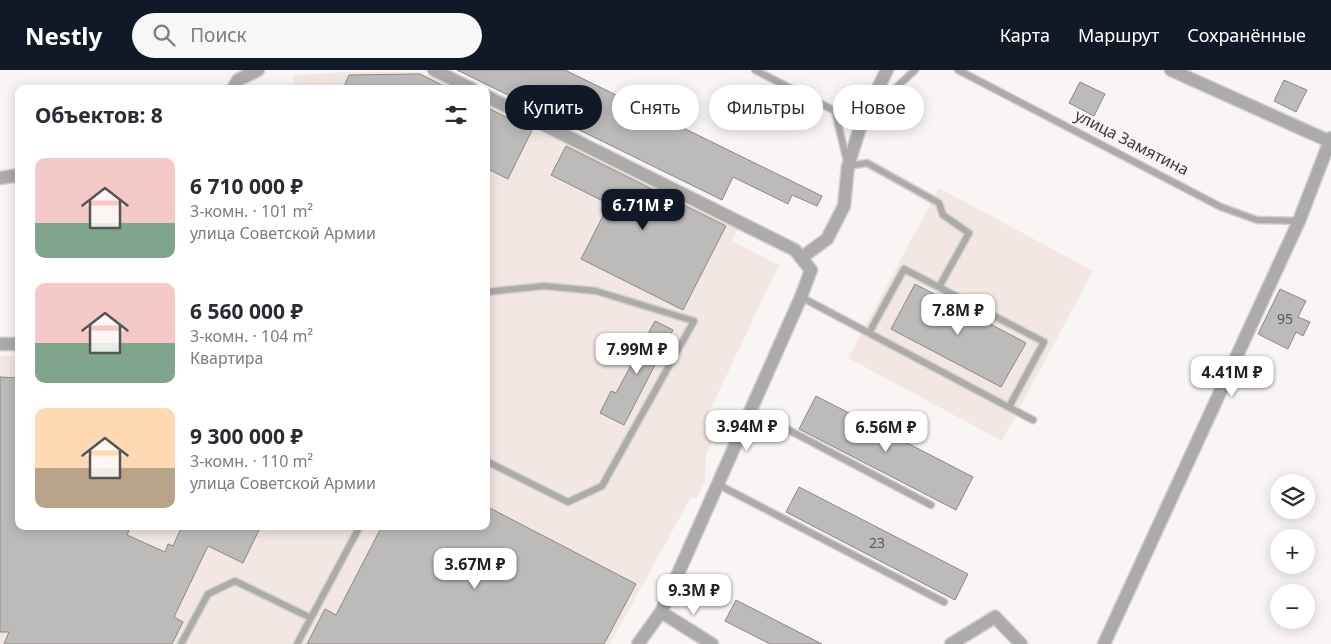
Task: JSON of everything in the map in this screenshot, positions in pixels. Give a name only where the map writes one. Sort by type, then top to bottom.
[{"type":"street","points":[[235,85],[238,80],[258,70]]},
{"type":"street","points":[[434,70],[464,85]]},
{"type":"street","points":[[879,85],[886,70]]},
{"type":"street","points":[[1104,644],[1299,221],[1330,141],[1171,70]]},
{"type":"street","points":[[490,98],[795,250],[811,270],[801,297],[660,612],[638,644]]},
{"type":"street","points":[[801,258],[827,239],[844,206],[848,166],[859,130]]},
{"type":"street","points":[[0,178],[15,176]]},
{"type":"street","points":[[0,344],[15,344]]},
{"type":"street","points":[[660,612],[712,644]]},
{"type":"street","points":[[951,644],[995,616],[1020,644]]},
{"type":"lane","points":[[755,70],[835,111],[848,166],[867,163],[939,204],[943,215],[969,232],[939,287]]},
{"type":"lane","points":[[899,85],[915,70]]},
{"type":"lane","name":"улица Замятина","points":[[958,70],[1222,207],[1257,220],[1299,221]]},
{"type":"lane","points":[[869,333],[904,269],[1044,342],[1009,407]]},
{"type":"lane","points":[[490,292],[544,286],[596,290],[694,321],[602,486],[568,502],[490,463]]},
{"type":"lane","points":[[801,297],[1033,420]]},
{"type":"lane","points":[[751,410],[930,505]]},
{"type":"lane","points":[[717,484],[944,602]]},
{"type":"lane","points":[[297,644],[358,530]]},
{"type":"lane","points":[[181,644],[208,594],[236,581],[311,618]]},
{"type":"shaded area","points":[[350,72],[420,72],[447,85],[294,85],[293,75]]},
{"type":"shaded area","points":[[490,106],[505,113],[505,130],[539,130],[738,228],[732,241],[779,265],[703,425],[716,432],[706,455],[705,482],[696,499],[691,497],[610,644],[0,644],[0,356],[15,356],[15,530],[490,530]]},
{"type":"shaded area","points":[[939,188],[1093,271],[1002,441],[848,358]]},
{"type":"building","points":[[457,70],[565,70],[596,85],[505,85],[505,94]]},
{"type":"building","points":[[420,74],[442,85],[345,85],[349,75]]},
{"type":"building","points":[[1284,80],[1307,90],[1296,112],[1274,101]]},
{"type":"building","points":[[1080,82],[1105,94],[1094,116],[1069,103]]},
{"type":"building","points":[[602,88],[612,93],[612,130],[687,130],[822,196],[817,206],[792,195],[788,204],[733,177],[722,200],[579,130],[602,130]]},
{"type":"building","points":[[490,109],[505,116],[505,130],[532,130],[508,179],[490,170]]},
{"type":"building","points":[[566,146],[726,226],[683,310],[581,259],[609,204],[551,175]]},
{"type":"building","points":[[915,284],[1026,343],[1001,387],[891,329]]},
{"type":"building","points":[[1280,289],[1306,301],[1298,317],[1310,322],[1303,336],[1296,332],[1288,349],[1258,334]]},
{"type":"building","points":[[655,321],[673,330],[624,425],[600,413],[611,391],[616,393]]},
{"type":"building","points":[[0,377],[15,378],[15,530],[129,530],[127,535],[165,552],[168,544],[173,546],[180,530],[259,530],[243,563],[208,546],[174,617],[183,622],[172,644],[4,644],[9,632],[0,632]]},
{"type":"building","points":[[816,396],[973,477],[956,510],[799,429]]},
{"type":"building","points":[[799,487],[968,574],[955,600],[786,512]]},
{"type":"building","points":[[490,508],[636,584],[604,644],[307,644],[325,609],[336,615],[380,530],[490,530]]},
{"type":"building","points":[[736,600],[822,644],[770,644],[725,621]]}]
